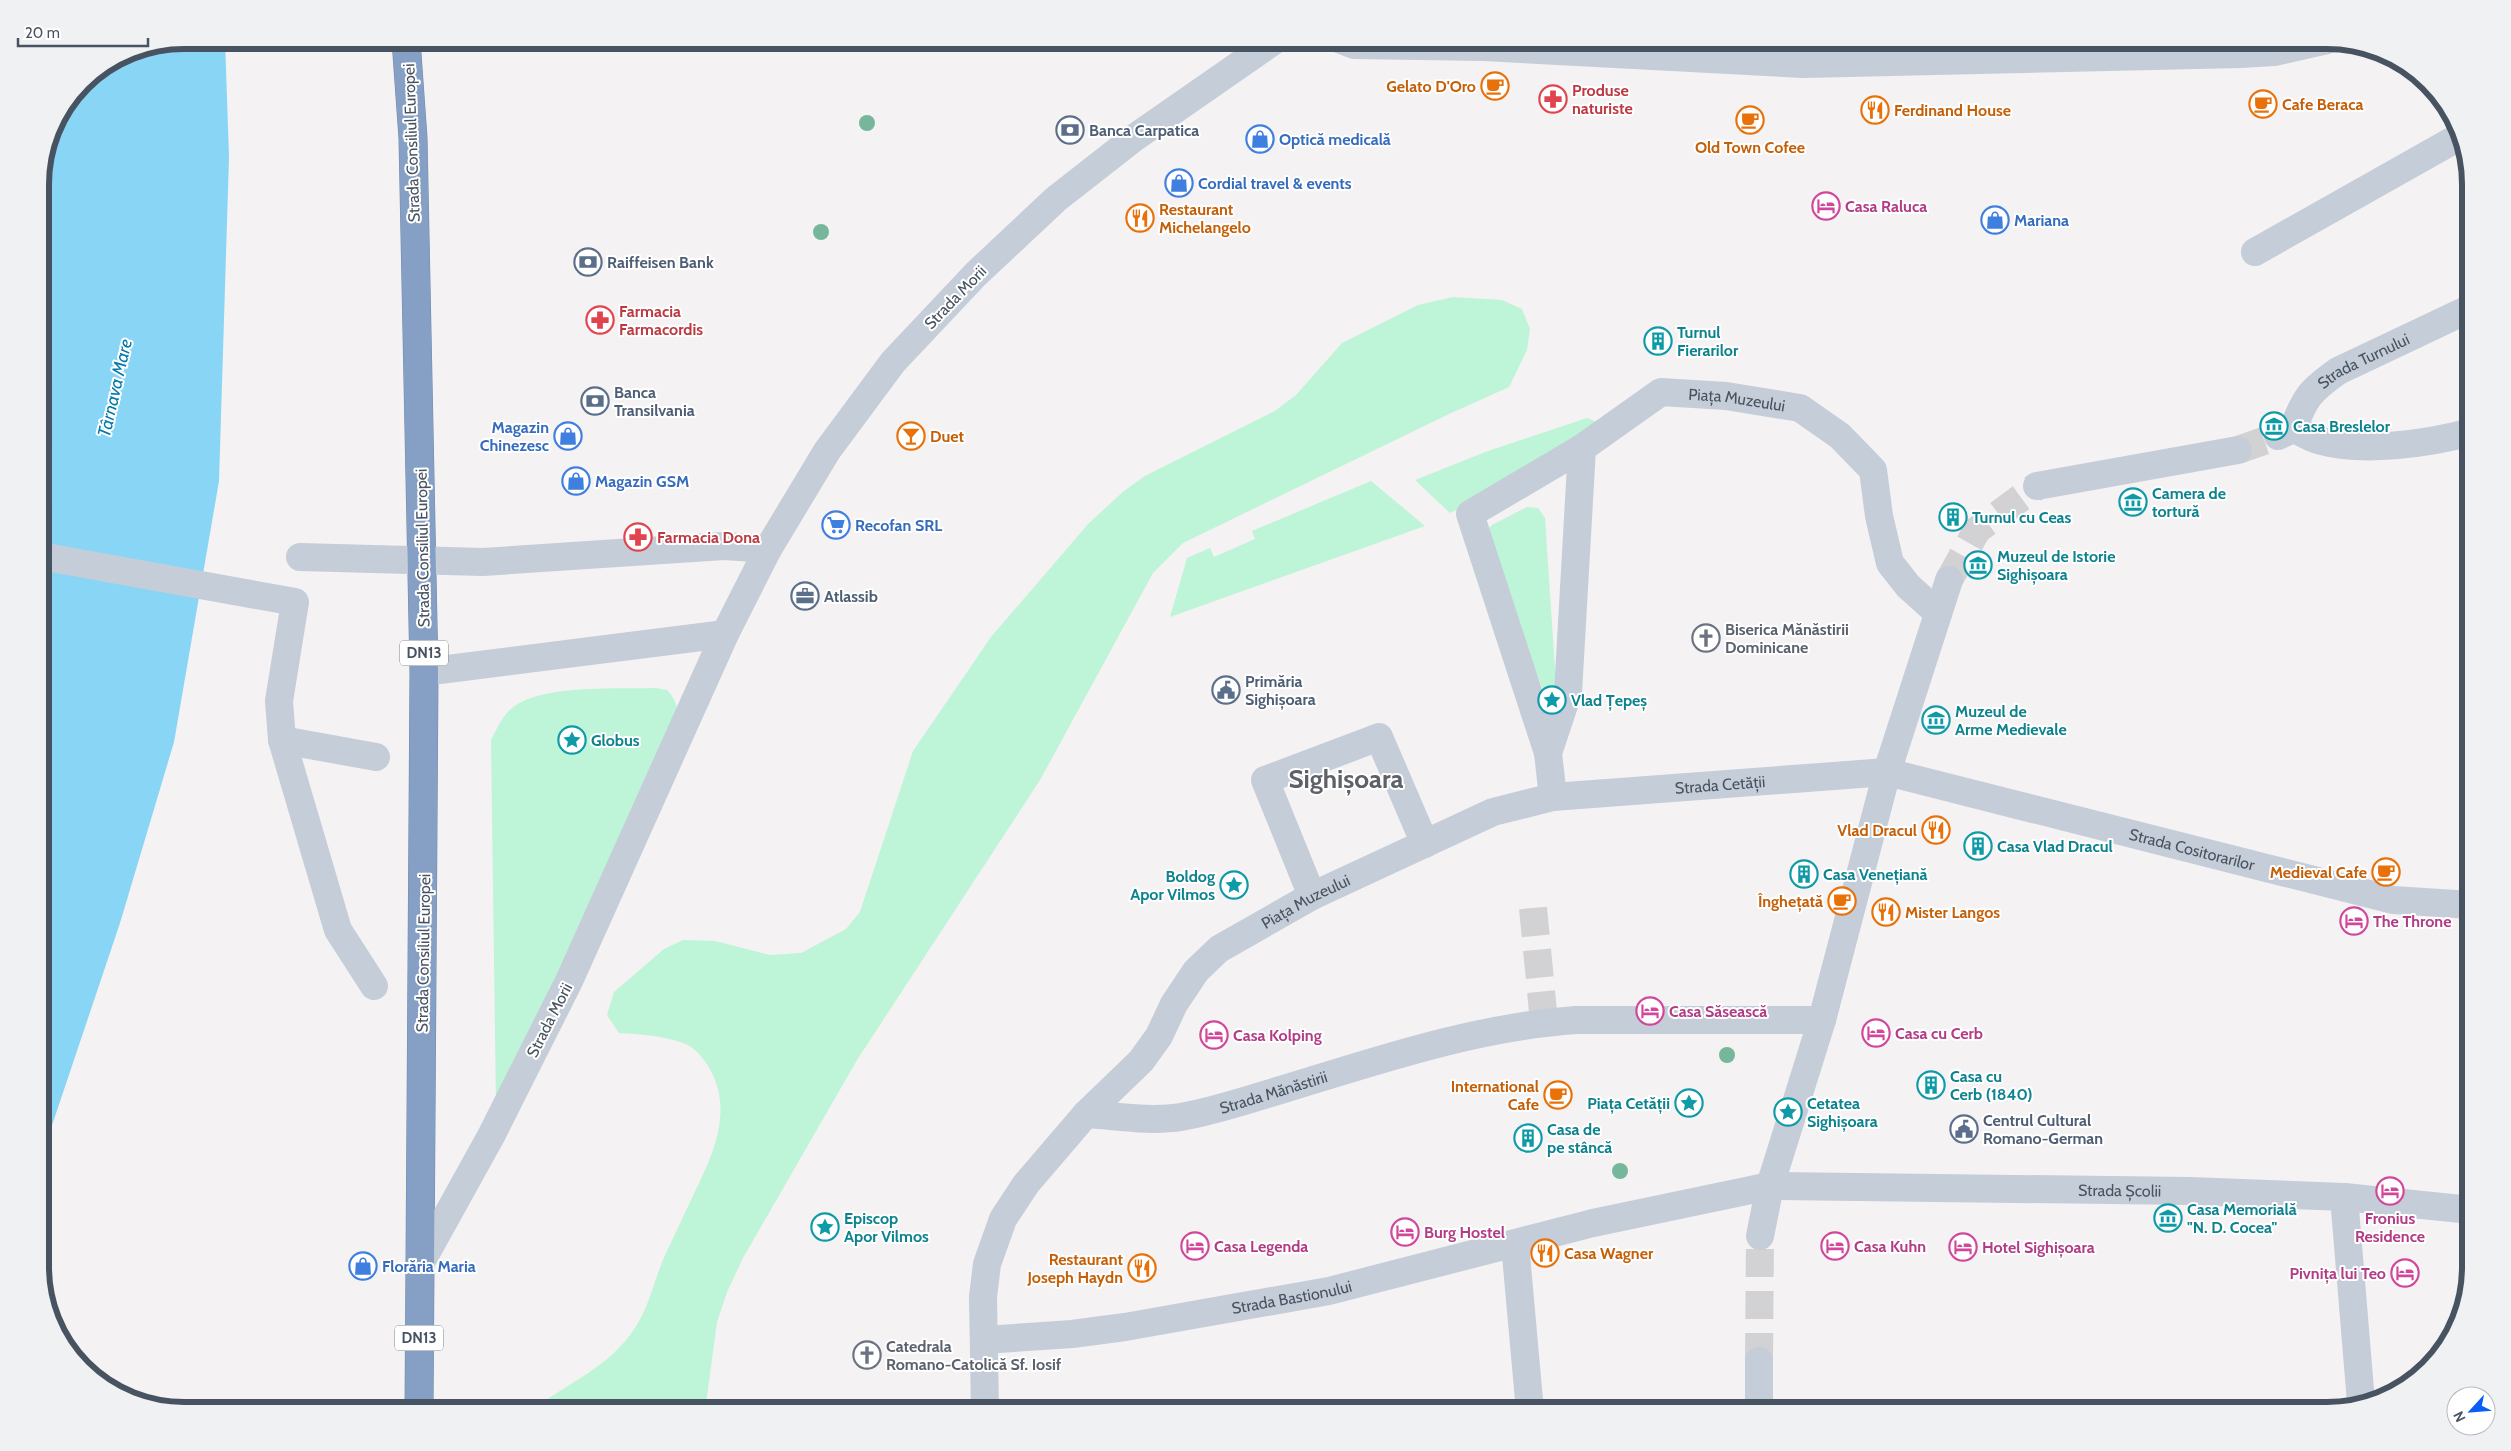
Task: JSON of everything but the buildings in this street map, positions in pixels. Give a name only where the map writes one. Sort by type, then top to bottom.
[{"type":"highway","name":"Strada Consiliul Europei","points":[[407,49],[413,138],[424,672],[424,883],[419,1266]]},
{"type":"highway","name":"Strada Morii","points":[[419,1266],[419,1402]]},
{"type":"street","name":"Strada Morii","points":[[419,1266],[491,1136],[569,980],[725,634],[768,548],[803,488],[854,412],[893,362],[976,274],[1056,199],[1110,156],[1262,49]]},
{"type":"street","points":[[1612,49],[2240,54],[2274,52],[2287,49]]},
{"type":"street","points":[[2255,252],[2455,139]]},
{"type":"street","name":"Strada Turnului","points":[[2462,312],[2338,371],[2319,385],[2303,402],[2286,432],[2317,440],[2360,445],[2406,444],[2462,434]]},
{"type":"street","name":"Piața Muzeului","points":[[1086,1114],[1141,1061],[1159,1036],[1174,1004],[1196,971],[1219,949],[1312,896],[1493,812],[1553,797],[1548,754],[1470,514],[1582,448],[1661,392],[1726,396],[1800,408],[1840,436],[1874,470],[1880,516],[1890,563],[1908,586],[1938,613]]},
{"type":"street","name":"Piața Muzeului","points":[[1548,754],[1568,693],[1582,448]]},
{"type":"street","points":[[2037,486],[2238,450]]},
{"type":"street","points":[[300,557],[483,562],[724,546],[768,548]]},
{"type":"street","points":[[49,558],[295,602],[280,702],[282,740],[338,930],[374,986]]},
{"type":"street","points":[[1760,1236],[1770,1186],[1822,1020],[1887,772],[1948,580]]},
{"type":"street","points":[[424,672],[725,634]]},
{"type":"street","points":[[1312,896],[1265,780],[1379,737],[1425,844]]},
{"type":"street","points":[[282,740],[376,756]]},
{"type":"street","name":"Strada Cetății","points":[[1553,797],[1887,772]]},
{"type":"street","name":"Strada Cositorarilor","points":[[1887,772],[2393,900],[2462,904]]},
{"type":"street","name":"Strada Mănăstirii","points":[[1086,1114],[1146,1119],[1180,1117],[1229,1105],[1454,1040],[1544,1022],[1822,1020]]},
{"type":"street","points":[[986,1402],[984,1297],[986,1264],[1003,1219],[1026,1184],[1086,1114]]},
{"type":"street","name":"Strada Școlii","points":[[1770,1186],[2190,1191],[2344,1197],[2462,1209]]},
{"type":"street","name":"Strada Bastionului","points":[[984,1340],[1072,1334],[1234,1309],[1369,1283],[1593,1224],[1770,1186]]},
{"type":"street","points":[[2344,1197],[2361,1398]]},
{"type":"street","points":[[1515,1244],[1529,1402]]},
{"type":"street","points":[[1759,1361],[1759,1402]]},
{"type":"green space","points":[[1453,297],[1502,300],[1522,309],[1530,329],[1527,350],[1509,387],[1449,414],[1183,543],[1153,573],[1040,780],[857,1060],[743,1258],[727,1292],[717,1322],[706,1402],[542,1402],[593,1370],[617,1350],[635,1328],[646,1307],[661,1264],[707,1167],[718,1135],[720,1102],[717,1085],[705,1061],[695,1050],[683,1043],[660,1037],[619,1033],[607,1015],[614,992],[664,949],[683,940],[715,941],[770,955],[801,953],[846,929],[860,912],[913,751],[991,637],[1089,523],[1124,491],[1145,476],[1275,411],[1296,395],[1342,343],[1418,305]]},
{"type":"green space","points":[[1587,418],[1599,423],[1516,481],[1450,513],[1415,480],[1488,451]]},
{"type":"green space","points":[[1371,481],[1425,526],[1170,617],[1187,558],[1210,548],[1214,557],[1255,539],[1252,531]]},
{"type":"green space","points":[[1527,507],[1538,508],[1545,518],[1555,669],[1558,686],[1543,690],[1484,533],[1492,525]]},
{"type":"green space","points":[[656,688],[667,690],[675,701],[677,723],[496,1104],[491,740],[508,711],[525,700],[560,691],[581,689]]},
{"type":"water","name":"Târnava Mare","points":[[225,49],[229,157],[219,481],[174,742],[120,923],[49,1134],[50,166],[53,149],[67,116],[88,88],[109,72],[132,59],[158,51]]},
{"type":"tunnel","points":[[2238,450],[2278,436]]},
{"type":"tunnel","points":[[1949,580],[1977,530],[2037,486]]},
{"type":"tunnel","points":[[1533,908],[1544,1022]]},
{"type":"tunnel","points":[[1759,1361],[1760,1236]]},
{"type":"place","name":"Gelato D'Oro","points":[[1495,86]]},
{"type":"place","name":"Produse naturiste","points":[[1553,99]]},
{"type":"place","name":"Cafe Beraca","points":[[2263,104]]},
{"type":"place","name":"Ferdinand House","points":[[1875,110]]},
{"type":"place","name":"Old Town Cofee","points":[[1750,120]]},
{"type":"place","name":"Banca Carpatica","points":[[1070,130]]},
{"type":"place","name":"Optică medicală","points":[[1260,139]]},
{"type":"place","name":"Cordial travel & events","points":[[1179,183]]},
{"type":"place","name":"Casa Raluca","points":[[1826,206]]},
{"type":"place","name":"Restaurant Michelangelo","points":[[1140,218]]},
{"type":"place","name":"Mariana","points":[[1995,220]]},
{"type":"place","name":"Raiffeisen Bank","points":[[588,262]]},
{"type":"place","name":"Farmacia Farmacordis","points":[[600,320]]},
{"type":"place","name":"Turnul Fierarilor","points":[[1658,341]]},
{"type":"place","name":"Banca Transilvania","points":[[595,401]]},
{"type":"place","name":"Casa Breslelor","points":[[2274,426]]},
{"type":"place","name":"Magazin Chinezesc","points":[[568,436]]},
{"type":"place","name":"Duet","points":[[911,436]]},
{"type":"place","name":"Magazin GSM","points":[[576,481]]},
{"type":"place","name":"Camera de tortură","points":[[2133,502]]},
{"type":"place","name":"Turnul cu Ceas","points":[[1953,517]]},
{"type":"place","name":"Recofan SRL","points":[[836,525]]},
{"type":"place","name":"Farmacia Dona","points":[[638,537]]},
{"type":"place","name":"Muzeul de Istorie Sighișoara","points":[[1978,565]]},
{"type":"place","name":"Atlassib","points":[[805,596]]},
{"type":"place","name":"Biserica Mănăstirii Dominicane","points":[[1706,638]]},
{"type":"place","name":"Primăria Sighișoara","points":[[1226,690]]},
{"type":"place","name":"Vlad Țepeș","points":[[1552,700]]},
{"type":"place","name":"Muzeul de Arme Medievale","points":[[1936,720]]},
{"type":"place","name":"Globus","points":[[572,740]]},
{"type":"place","name":"Vlad Dracul","points":[[1936,830]]},
{"type":"place","name":"Casa Vlad Dracul","points":[[1978,846]]},
{"type":"place","name":"Medieval Cafe","points":[[2386,872]]},
{"type":"place","name":"Casa Venețiană","points":[[1804,874]]},
{"type":"place","name":"Boldog Apor Vilmos","points":[[1234,885]]},
{"type":"place","name":"Înghețată","points":[[1842,901]]},
{"type":"place","name":"Mister Langos","points":[[1886,912]]},
{"type":"place","name":"The Throne","points":[[2354,921]]},
{"type":"place","name":"Casa Săsească","points":[[1650,1011]]},
{"type":"place","name":"Casa cu Cerb","points":[[1876,1033]]},
{"type":"place","name":"Casa Kolping","points":[[1214,1035]]},
{"type":"place","name":"Casa cu Cerb (1840)","points":[[1931,1085]]},
{"type":"place","name":"International Cafe","points":[[1558,1095]]},
{"type":"place","name":"Piața Cetății","points":[[1689,1103]]},
{"type":"place","name":"Cetatea Sighișoara","points":[[1788,1112]]},
{"type":"place","name":"Centrul Cultural Romano-German","points":[[1964,1129]]},
{"type":"place","name":"Casa de pe stâncă","points":[[1528,1138]]},
{"type":"place","name":"Fronius Residence","points":[[2390,1191]]},
{"type":"place","name":"Casa Memorială \"N. D. Cocea\"","points":[[2168,1218]]},
{"type":"place","name":"Episcop Apor Vilmos","points":[[825,1227]]},
{"type":"place","name":"Burg Hostel","points":[[1405,1232]]},
{"type":"place","name":"Casa Legenda","points":[[1195,1246]]},
{"type":"place","name":"Casa Kuhn","points":[[1835,1246]]},
{"type":"place","name":"Hotel Sighișoara","points":[[1963,1247]]},
{"type":"place","name":"Casa Wagner","points":[[1545,1253]]},
{"type":"place","name":"Florăria Maria","points":[[363,1266]]},
{"type":"place","name":"Restaurant Joseph Haydn","points":[[1142,1268]]},
{"type":"place","name":"Pivnița lui Teo","points":[[2405,1273]]},
{"type":"place","name":"Catedrala Romano-Catolică Sf. Iosif","points":[[867,1355]]},
{"type":"district","name":"Sighișoara","points":[[1346,779]]}]
